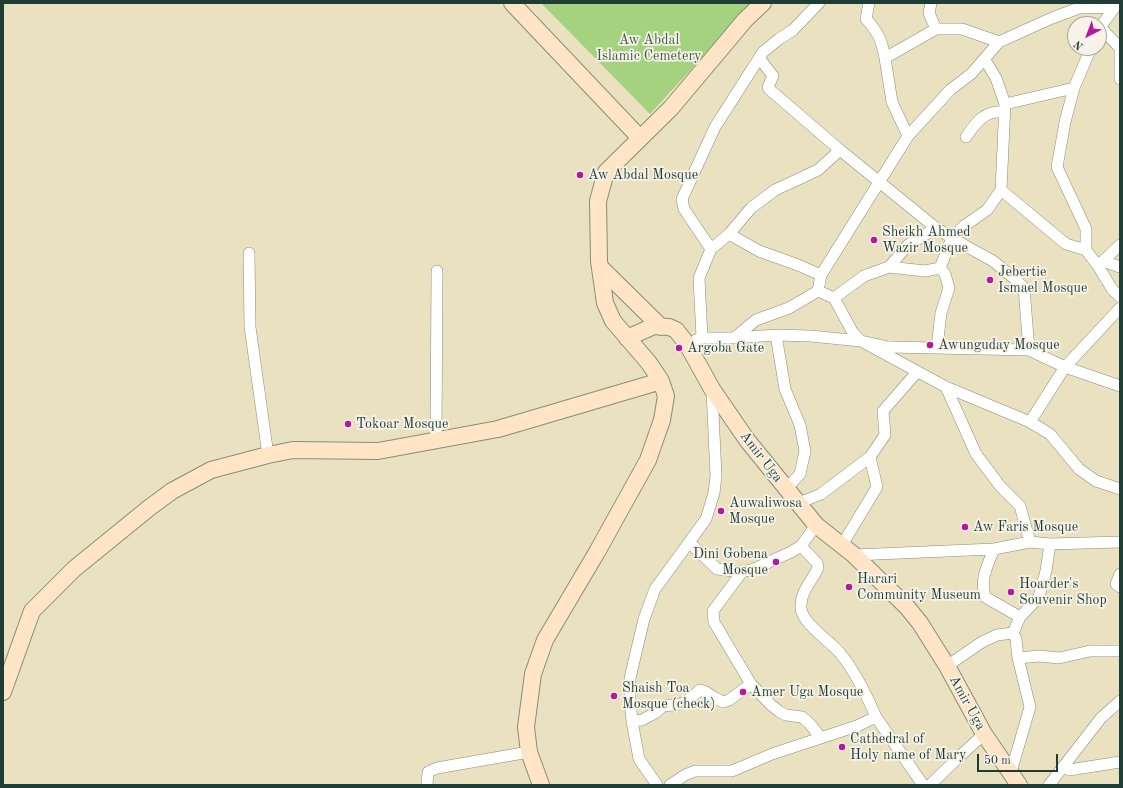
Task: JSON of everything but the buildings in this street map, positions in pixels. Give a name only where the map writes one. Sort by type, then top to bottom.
[{"type":"street","points":[[512,3],[640,138]]},
{"type":"street","points":[[541,785],[529,752],[526,727],[533,674],[545,640],[597,552],[648,460],[662,420],[666,396],[661,381],[649,363],[613,321],[605,302],[600,267],[598,201],[606,172],[671,108],[745,20],[763,3]]},
{"type":"street","points":[[711,249],[684,209],[682,199],[715,127],[760,59],[763,52],[793,30],[819,3]]},
{"type":"street","points":[[869,3],[866,19],[877,30],[883,47],[892,102],[908,136]]},
{"type":"street","points":[[931,3],[929,13],[936,29]]},
{"type":"street","points":[[1107,17],[1116,5]]},
{"type":"street","points":[[734,338],[756,320],[789,308],[818,291],[821,275],[908,136],[950,90],[971,74],[985,60],[999,42],[1052,18],[1079,8],[1116,5]]},
{"type":"street","points":[[885,58],[936,29],[962,28],[999,42]]},
{"type":"street","points":[[1107,36],[1120,48],[1120,79]]},
{"type":"street","points":[[1086,250],[1086,229],[1057,167],[1065,122],[1074,88],[1088,56]]},
{"type":"street","points":[[760,59],[773,76],[768,87],[769,89],[840,150],[936,228],[993,261],[1024,288],[1029,350]]},
{"type":"street","points":[[940,268],[952,238],[964,226],[987,210],[1001,190],[1004,108],[996,78],[985,60]]},
{"type":"street","points":[[966,137],[981,118],[990,112],[1074,88]]},
{"type":"street","points":[[840,150],[818,170],[775,190],[751,208],[729,234],[711,249],[699,278],[695,341],[776,335],[810,336],[861,341],[888,347],[1029,350],[1065,367],[1120,386]]},
{"type":"street","points":[[1001,190],[1066,244],[1086,250],[1101,264],[1112,289],[1120,297]]},
{"type":"street","points":[[889,267],[908,245],[936,228]]},
{"type":"street","points":[[729,234],[759,251],[798,264],[821,275]]},
{"type":"street","points":[[1101,264],[1120,245]]},
{"type":"street","points":[[249,254],[250,327],[268,455]]},
{"type":"street","points":[[1101,264],[1120,267]]},
{"type":"street","points":[[600,267],[661,327]]},
{"type":"street","points":[[834,298],[864,276],[889,267],[925,271],[940,268]]},
{"type":"street","points":[[937,347],[941,313],[949,288],[945,274],[940,268]]},
{"type":"street","points":[[436,440],[437,270]]},
{"type":"street","points":[[818,291],[834,298],[852,333],[861,341],[946,387],[1030,422],[1050,434],[1079,469],[1096,481],[1120,489]]},
{"type":"street","points":[[1030,422],[1065,367],[1120,308]]},
{"type":"street","points":[[627,338],[654,326],[661,327]]},
{"type":"street","name":"Amir Uga","points":[[661,327],[669,327],[695,341],[712,389],[747,440],[786,489],[799,503],[816,526],[848,550],[907,607],[920,623],[947,666],[984,734],[1015,779]]},
{"type":"street","points":[[776,335],[785,389],[800,425],[805,451],[800,474],[786,489]]},
{"type":"street","points":[[799,503],[821,494],[870,457],[885,435],[883,411],[917,372]]},
{"type":"street","points":[[3,692],[32,611],[74,568],[172,491],[211,470],[293,450],[378,451],[498,428],[661,381]]},
{"type":"street","points":[[946,387],[976,454],[1000,486],[1020,506],[1030,542]]},
{"type":"street","points":[[657,785],[639,759],[632,722],[630,678],[644,619],[655,589],[706,519],[714,493],[716,476],[712,389]]},
{"type":"street","points":[[870,457],[877,487],[848,550],[994,549],[1030,542],[1050,544],[1120,542]]},
{"type":"street","points":[[690,542],[717,569],[742,572],[754,569],[801,546],[816,526]]},
{"type":"street","points":[[1015,779],[1030,707],[1018,658],[1014,633],[1020,617],[1039,597],[1046,571],[1050,544]]},
{"type":"street","points":[[801,546],[817,563],[818,568],[805,588],[801,607],[805,619],[840,654],[866,694],[876,717],[924,785]]},
{"type":"street","points":[[994,549],[983,576],[985,597],[1020,617]]},
{"type":"street","points":[[742,572],[713,611],[714,622],[751,684],[771,705],[780,712],[786,715],[802,717],[810,724],[821,738]]},
{"type":"street","points":[[1120,574],[1116,584],[1120,587]]},
{"type":"street","points":[[947,666],[982,642],[997,635],[1014,633]]},
{"type":"street","points":[[1018,658],[1039,656],[1058,658],[1090,651],[1120,651]]},
{"type":"street","points":[[632,722],[642,720],[655,713],[663,706],[681,704],[700,690],[723,702],[729,700],[751,684]]},
{"type":"street","points":[[1049,785],[1102,718],[1120,701]]},
{"type":"street","points":[[670,785],[685,775],[695,771],[732,771],[772,754],[857,726],[876,717]]},
{"type":"street","points":[[930,785],[960,755],[984,734]]},
{"type":"street","points":[[427,785],[428,772],[437,768],[529,752]]},
{"type":"street","points":[[1069,770],[1120,762]]},
{"type":"green space","name":"Aw Abdal Islamic Cemetery","points":[[541,3],[752,3],[650,114]]},
{"type":"place","name":"Aw Abdal Mosque","points":[[580,175]]},
{"type":"place","name":"Sheikh Ahmed Wazir Mosque","points":[[874,240]]},
{"type":"place","name":"Jebertie Ismael Mosque","points":[[990,280]]},
{"type":"place","name":"Awunguday Mosque","points":[[930,345]]},
{"type":"place","name":"Argoba Gate","points":[[679,348]]},
{"type":"place","name":"Tokoar Mosque","points":[[348,424]]},
{"type":"place","name":"Auwaliwosa Mosque","points":[[721,511]]},
{"type":"place","name":"Aw Faris Mosque","points":[[965,527]]},
{"type":"place","name":"Dini Gobena Mosque","points":[[776,562]]},
{"type":"place","name":"Harari Community Museum","points":[[849,587]]},
{"type":"place","name":"Hoarder's Souvenir Shop","points":[[1011,592]]},
{"type":"place","name":"Amer Uga Mosque","points":[[743,692]]},
{"type":"place","name":"Shaish Toa Mosque (check)","points":[[614,696]]},
{"type":"place","name":"Cathedral of Holy name of Mary","points":[[842,747]]}]
